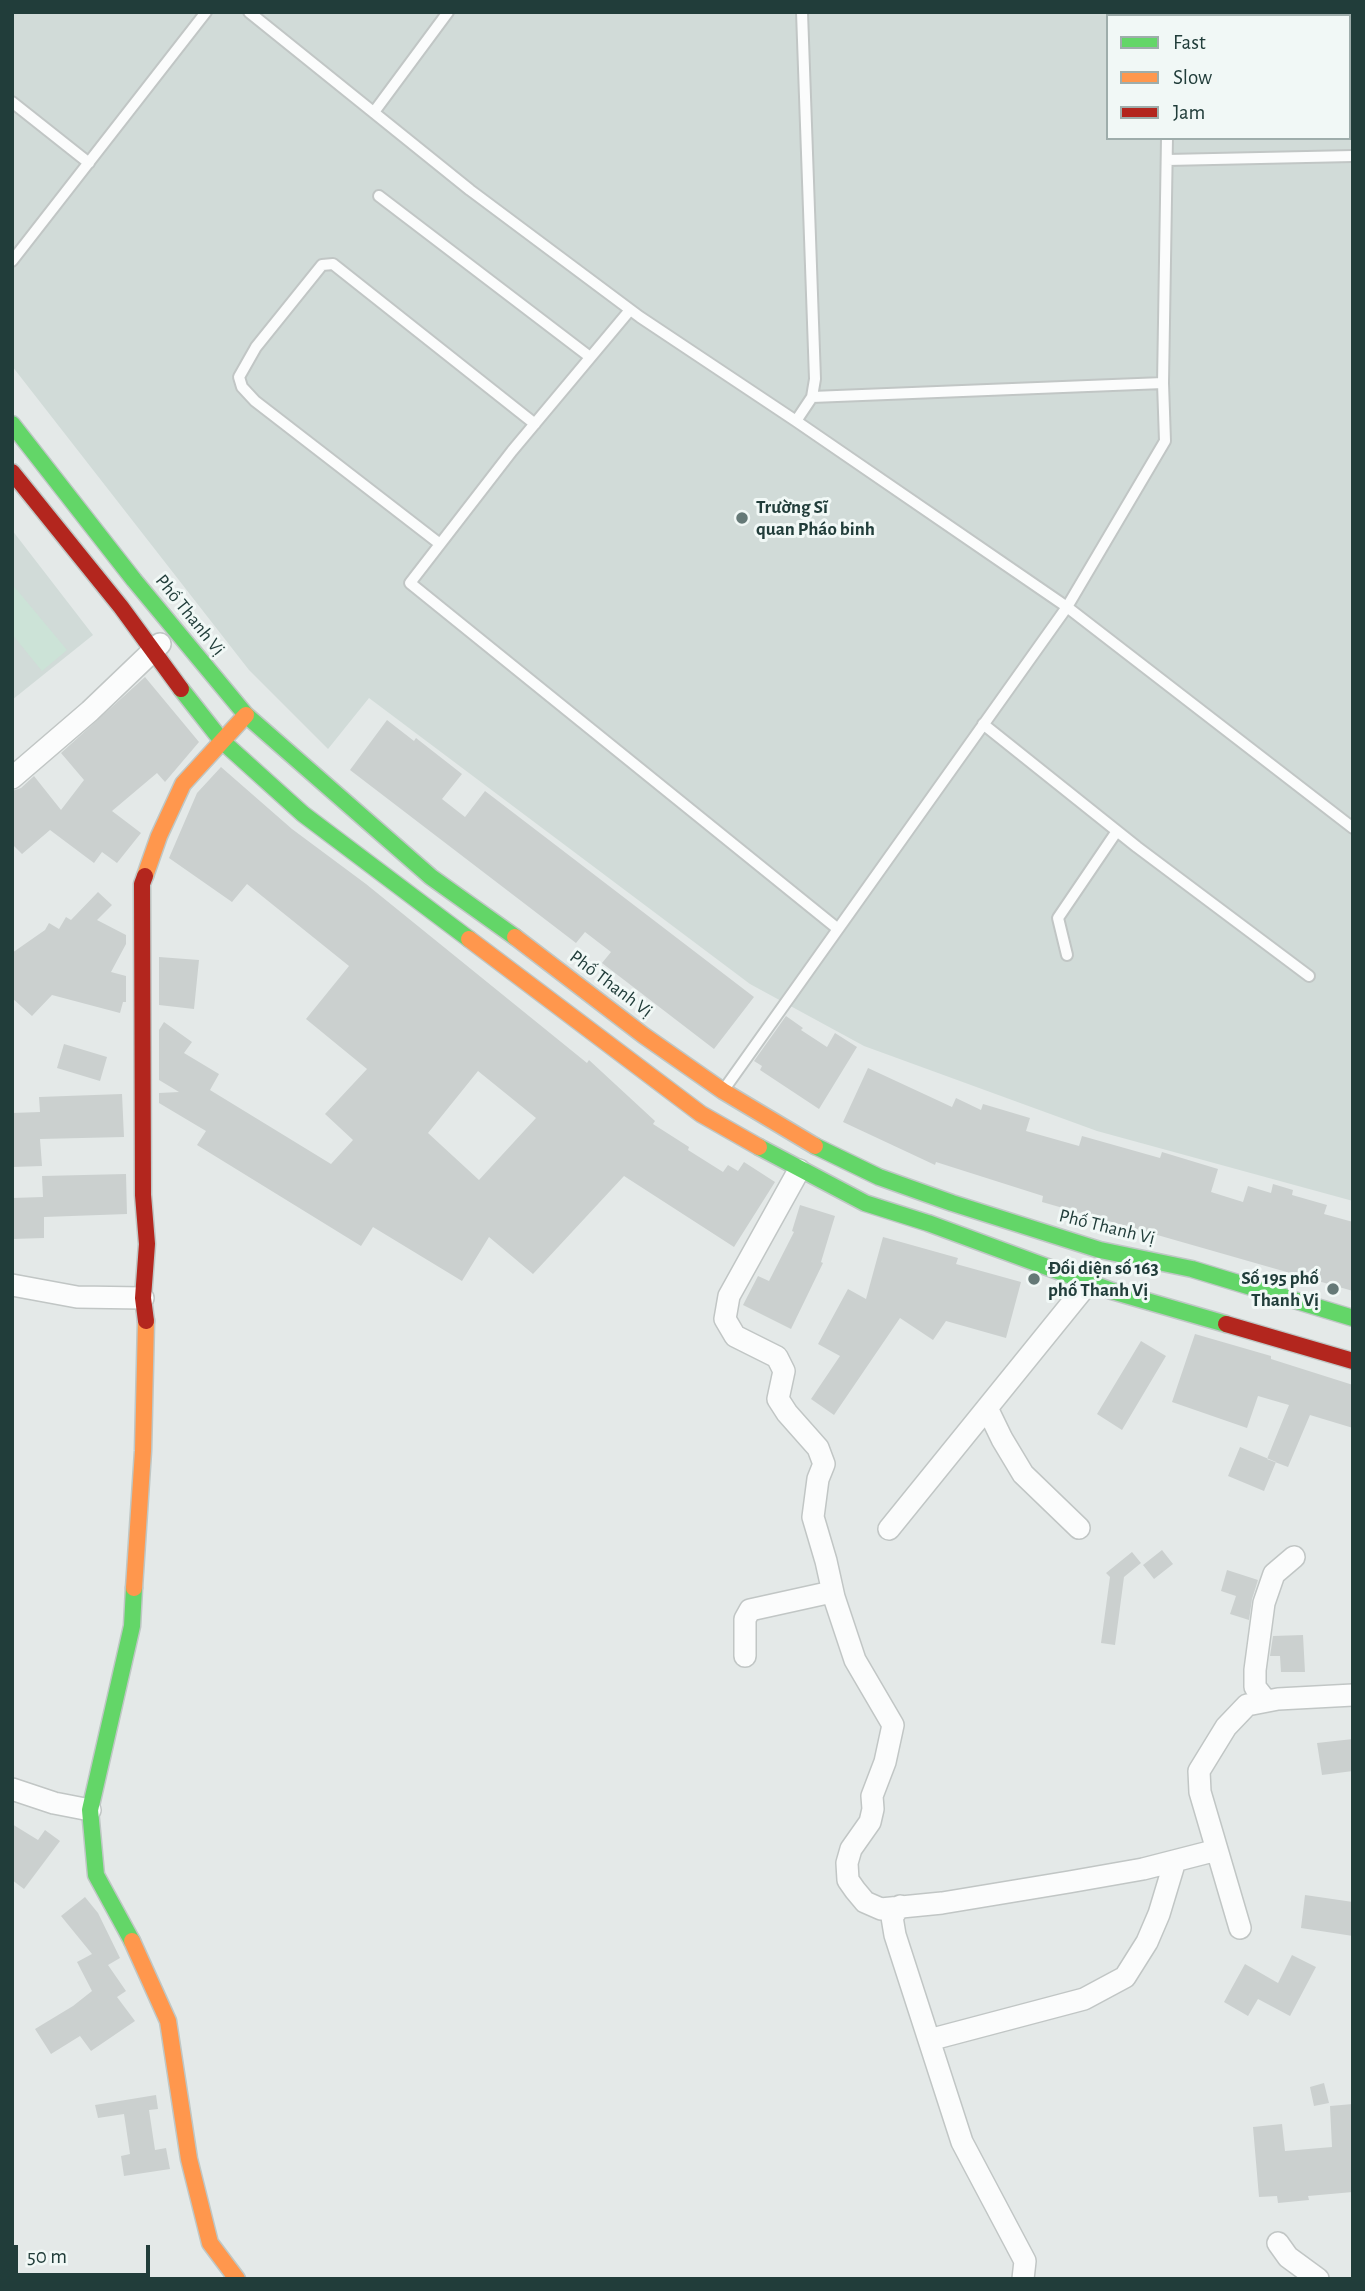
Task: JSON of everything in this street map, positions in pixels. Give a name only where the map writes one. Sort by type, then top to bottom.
[{"type":"main road","name":"Phố Thanh Vị","points":[[12,424],[174,630],[246,715],[431,877],[643,1035],[723,1091],[807,1142],[879,1177],[1100,1250],[1192,1269],[1353,1318]]},
{"type":"main road","points":[[12,472],[121,607],[152,652],[222,741],[303,814],[701,1114],[799,1170],[864,1203],[1112,1291],[1353,1361]]},
{"type":"main road","points":[[237,2279],[210,2244],[189,2159],[168,2021],[141,1955],[96,1875],[90,1810],[132,1626],[143,1451],[146,1322],[143,1298],[148,1244],[143,1195],[142,884],[159,836],[183,784],[246,715]]},
{"type":"street","points":[[12,778],[90,711],[174,630]]},
{"type":"street","points":[[799,1170],[729,1296],[724,1319],[735,1336],[777,1357],[784,1371],[778,1399],[818,1448],[824,1464],[818,1479],[813,1517],[834,1597],[855,1660],[893,1725],[885,1762],[872,1796],[870,1822],[851,1849],[847,1863],[848,1880],[865,1902],[881,1909],[942,1903],[1143,1869],[1217,1850]]},
{"type":"street","points":[[888,1529],[1089,1282]]},
{"type":"street","points":[[12,1285],[77,1297],[143,1298]]},
{"type":"street","points":[[987,1408],[1023,1474],[1079,1528]]},
{"type":"street","points":[[1266,1701],[1255,1687],[1264,1603],[1275,1574],[1294,1556]]},
{"type":"street","points":[[745,1656],[745,1619],[751,1610],[827,1593],[834,1597]]},
{"type":"street","points":[[1240,1928],[1200,1792],[1199,1771],[1226,1727],[1247,1705],[1278,1699],[1353,1695]]},
{"type":"street","points":[[12,1789],[54,1803],[90,1810]]},
{"type":"street","points":[[929,2040],[1084,1999],[1125,1977],[1147,1942],[1159,1914],[1175,1861]]},
{"type":"street","points":[[900,1906],[892,1917],[895,1935],[962,2142],[1025,2261],[1023,2279]]},
{"type":"street","points":[[1278,2243],[1288,2257],[1318,2279]]},
{"type":"lane","points":[[12,261],[206,12]]},
{"type":"lane","points":[[249,12],[470,190],[630,310],[1067,607],[1353,828]]},
{"type":"lane","points":[[374,112],[448,12]]},
{"type":"lane","points":[[796,421],[812,397],[815,379],[802,12]]},
{"type":"lane","points":[[12,102],[89,163]]},
{"type":"lane","points":[[723,1091],[1067,607],[1165,441],[1163,383],[1167,140]]},
{"type":"lane","points":[[1167,160],[1353,156]]},
{"type":"lane","points":[[379,196],[590,357]]},
{"type":"lane","points":[[440,544],[255,401],[242,387],[239,376],[256,347],[323,265],[333,264],[535,424]]},
{"type":"lane","points":[[630,310],[535,424],[410,583],[838,929]]},
{"type":"lane","points":[[812,397],[1163,383]]},
{"type":"lane","points":[[984,724],[1117,831],[1309,976]]},
{"type":"lane","points":[[1067,955],[1058,918],[1117,831]]},
{"type":"shaded area","name":"Trường Sĩ quan Pháo binh","points":[[12,12],[1353,12],[1353,1201],[1097,1131],[864,1046],[750,984],[369,698],[328,749],[249,670],[12,366]]},
{"type":"shaded area","points":[[12,530],[93,635],[12,700]]},
{"type":"green space","points":[[12,584],[67,650],[42,671],[12,634]]},
{"type":"building","points":[[145,677],[199,742],[165,782],[157,773],[112,811],[141,833],[117,863],[102,852],[94,863],[50,830],[22,854],[12,844],[12,791],[21,788],[34,776],[61,810],[84,780],[61,753]]},
{"type":"building","points":[[387,720],[414,741],[416,738],[462,774],[442,799],[465,817],[485,791],[754,997],[714,1049],[602,963],[611,952],[585,932],[576,943],[350,770]]},
{"type":"building","points":[[221,767],[292,829],[366,884],[587,1063],[589,1060],[655,1121],[653,1124],[723,1172],[728,1165],[738,1171],[744,1162],[775,1182],[734,1247],[624,1176],[533,1274],[489,1237],[462,1281],[373,1227],[361,1246],[197,1145],[206,1131],[159,1103],[159,1093],[179,1092],[159,1080],[159,1030],[164,1022],[192,1042],[184,1053],[219,1074],[210,1090],[331,1164],[353,1140],[325,1114],[367,1069],[306,1019],[349,966],[247,884],[232,902],[169,858],[197,793]],"holes":[[[478,1071],[536,1118],[479,1180],[428,1133]]]},
{"type":"building","points":[[98,892],[112,905],[97,920],[126,935],[126,944],[111,972],[126,976],[126,1002],[123,1002],[120,1013],[52,995],[32,1016],[12,998],[12,953],[45,930],[49,923],[59,929],[66,917],[71,920]]},
{"type":"building","points":[[159,957],[199,960],[194,1009],[159,1005]]},
{"type":"building","points":[[786,1016],[803,1028],[801,1030],[827,1047],[835,1033],[857,1047],[819,1109],[760,1070],[762,1066],[754,1061]]},
{"type":"building","points":[[64,1044],[107,1057],[100,1081],[57,1068]]},
{"type":"building","points":[[868,1068],[952,1107],[956,1098],[981,1110],[983,1104],[1030,1118],[1026,1131],[1079,1146],[1082,1136],[1160,1158],[1162,1152],[1218,1169],[1211,1192],[1243,1202],[1248,1186],[1271,1193],[1273,1184],[1293,1190],[1292,1195],[1327,1205],[1324,1214],[1353,1222],[1353,1291],[1042,1202],[1043,1196],[936,1162],[935,1165],[843,1122]]},
{"type":"building","points":[[122,1094],[124,1137],[40,1139],[42,1166],[12,1167],[12,1113],[40,1112],[39,1097]]},
{"type":"building","points":[[126,1174],[127,1214],[44,1217],[44,1238],[12,1239],[12,1198],[43,1197],[42,1176]]},
{"type":"building","points":[[800,1205],[835,1216],[821,1262],[823,1263],[791,1329],[743,1305],[758,1276],[769,1281],[794,1232],[792,1231]]},
{"type":"building","points":[[883,1237],[958,1258],[956,1264],[1021,1282],[1006,1338],[946,1321],[933,1340],[900,1318],[834,1415],[811,1399],[840,1356],[818,1344],[848,1289],[866,1299]]},
{"type":"building","points":[[1195,1334],[1271,1356],[1271,1359],[1353,1385],[1353,1428],[1310,1415],[1288,1467],[1267,1459],[1289,1405],[1258,1396],[1247,1428],[1172,1402]]},
{"type":"building","points":[[1141,1341],[1166,1356],[1122,1430],[1097,1414]]},
{"type":"building","points":[[1240,1447],[1276,1462],[1264,1491],[1228,1476]]},
{"type":"building","points":[[1162,1550],[1173,1564],[1154,1579],[1143,1565]]},
{"type":"building","points":[[1132,1552],[1141,1563],[1124,1577],[1115,1645],[1101,1643],[1110,1577],[1106,1573]]},
{"type":"building","points":[[1227,1570],[1258,1580],[1249,1620],[1230,1614],[1236,1596],[1221,1591]]},
{"type":"building","points":[[1303,1635],[1305,1672],[1281,1672],[1280,1656],[1270,1656],[1273,1636]]},
{"type":"building","points":[[1353,1739],[1353,1771],[1322,1775],[1317,1743]]},
{"type":"building","points":[[12,1824],[38,1840],[45,1830],[60,1841],[24,1889],[12,1880]]},
{"type":"building","points":[[1305,1895],[1353,1902],[1353,1936],[1301,1928]]},
{"type":"building","points":[[85,1897],[98,1913],[120,1958],[108,1965],[126,1991],[117,1997],[135,2021],[91,2051],[80,2036],[51,2054],[35,2029],[92,1991],[77,1962],[92,1954],[61,1916]]},
{"type":"building","points":[[1292,1955],[1316,1967],[1290,2016],[1258,1999],[1248,2016],[1224,2002],[1245,1964],[1278,1983]]},
{"type":"building","points":[[1324,2083],[1329,2103],[1314,2106],[1310,2087]]},
{"type":"building","points":[[156,2095],[158,2109],[149,2110],[155,2150],[166,2148],[170,2169],[124,2176],[121,2156],[130,2154],[124,2114],[98,2118],[95,2105]]},
{"type":"building","points":[[1353,2104],[1353,2192],[1308,2196],[1309,2200],[1278,2203],[1277,2196],[1259,2197],[1253,2127],[1282,2124],[1285,2151],[1332,2147],[1330,2106]]},
{"type":"traffic: fast","points":[[12,424],[134,580],[246,715],[431,877],[515,937]]},
{"type":"traffic: fast","points":[[181,689],[222,741],[303,814],[469,939]]},
{"type":"traffic: fast","points":[[815,1146],[879,1177],[952,1203],[1100,1250],[1192,1269],[1353,1318]]},
{"type":"traffic: fast","points":[[759,1147],[865,1203],[928,1223],[1112,1291],[1226,1324]]},
{"type":"traffic: fast","points":[[132,1941],[96,1875],[90,1810],[132,1626],[134,1588]]},
{"type":"traffic: slow","points":[[145,876],[159,836],[183,784],[246,715]]},
{"type":"traffic: slow","points":[[515,937],[643,1035],[723,1091],[815,1146]]},
{"type":"traffic: slow","points":[[469,939],[701,1114],[759,1147]]},
{"type":"traffic: slow","points":[[134,1588],[143,1451],[146,1321]]},
{"type":"traffic: slow","points":[[132,1941],[168,2021],[189,2159],[210,2243],[237,2279]]},
{"type":"traffic: jam","points":[[12,472],[121,607],[181,689]]},
{"type":"traffic: jam","points":[[145,876],[142,884],[143,1195],[147,1244],[143,1298],[146,1321]]},
{"type":"traffic: jam","points":[[1226,1324],[1353,1361]]},
{"type":"place","name":"Trường Sĩ quan Pháo binh","points":[[742,518]]},
{"type":"place","name":"Đối diện số 163 phố Thanh Vị","points":[[1034,1279]]},
{"type":"place","name":"Số 195 phố Thanh Vị","points":[[1333,1289]]}]
